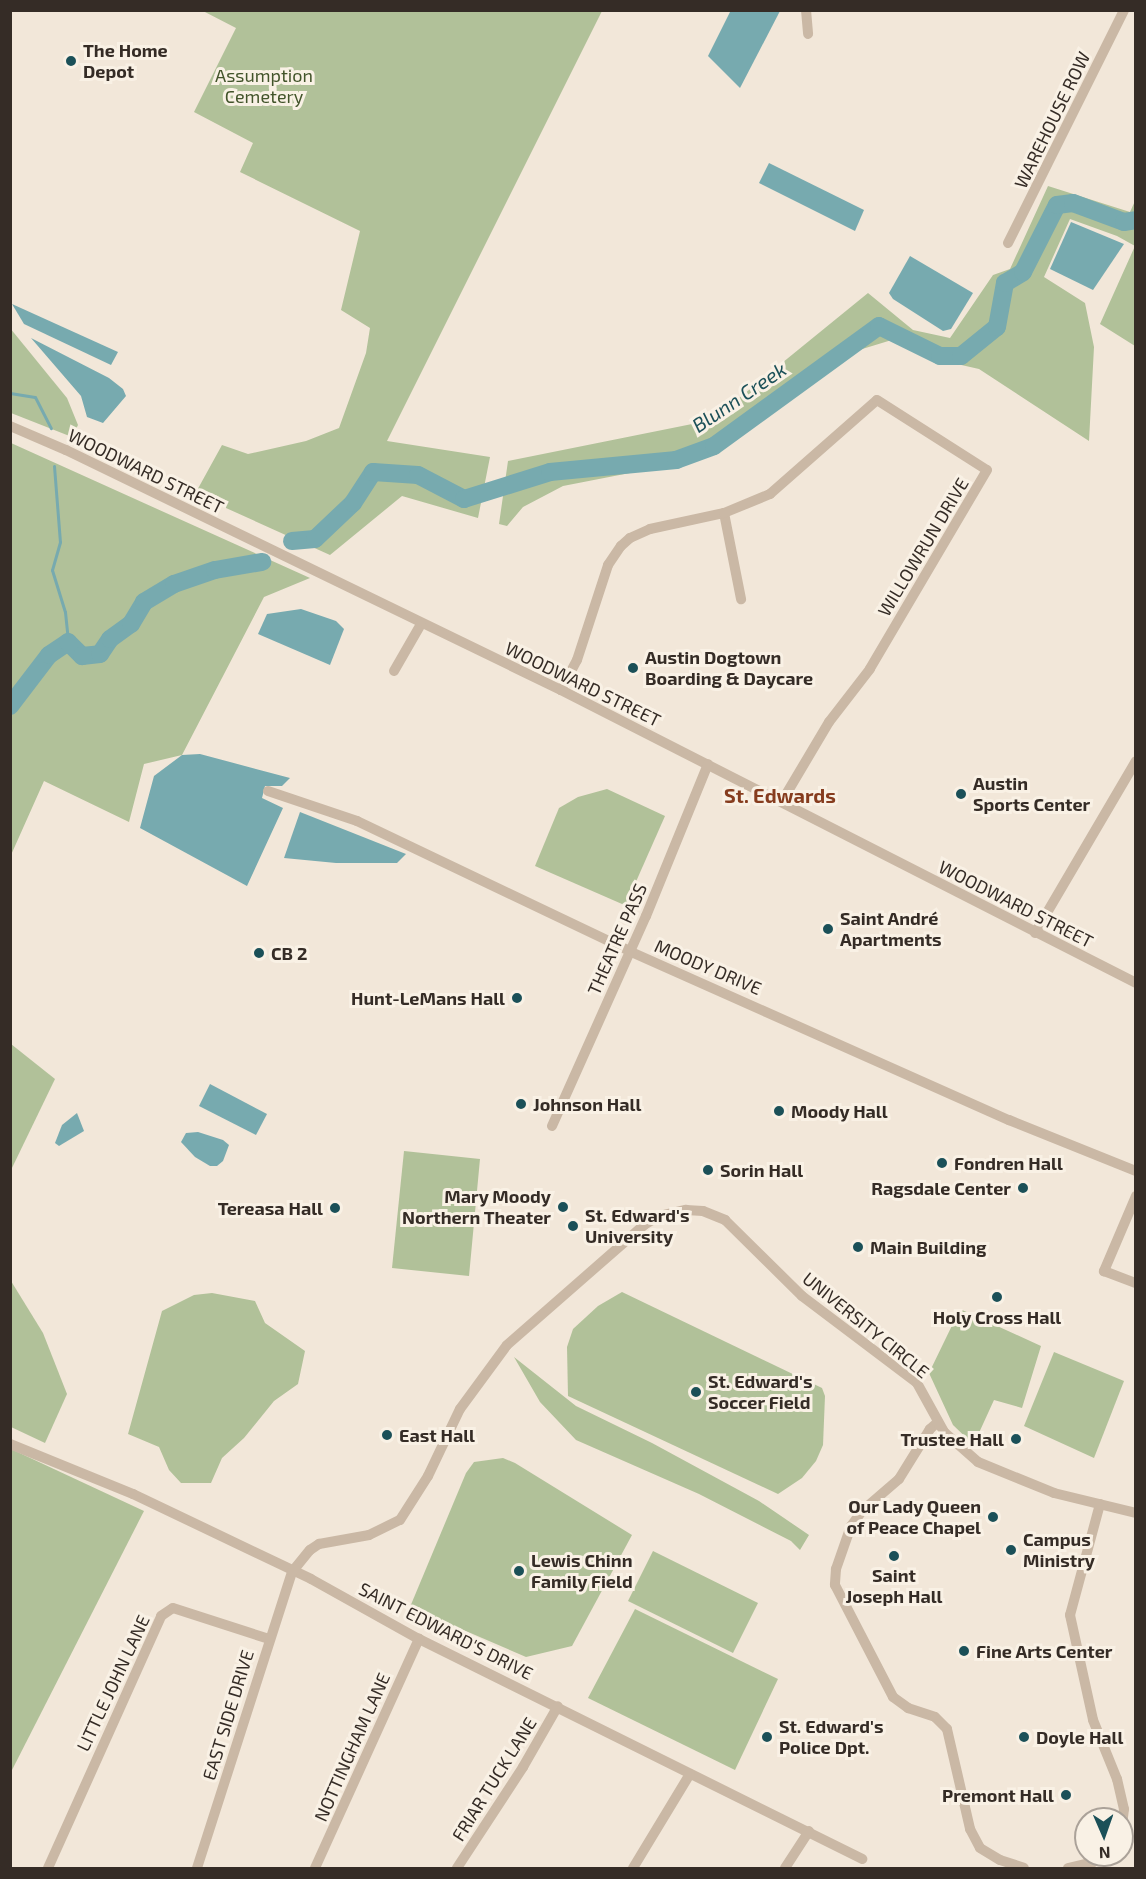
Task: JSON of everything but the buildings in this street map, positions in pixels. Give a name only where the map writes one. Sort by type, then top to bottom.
[{"type":"street","points":[[806,10],[808,34]]},
{"type":"street","name":"WAREHOUSE ROW","points":[[1008,243],[1124,10]]},
{"type":"street","name":"WILLOWRUN DRIVE","points":[[561,690],[577,660],[608,565],[621,546],[630,538],[650,529],[724,513],[770,494],[877,400],[987,470],[870,669],[829,722],[782,801]]},
{"type":"street","name":"WOODWARD STREET","points":[[10,426],[66,450],[561,690],[1136,983]]},
{"type":"street","points":[[724,513],[741,599]]},
{"type":"street","points":[[394,671],[421,624]]},
{"type":"street","points":[[1035,933],[1136,761]]},
{"type":"street","name":"THEATRE PASS","points":[[552,1126],[675,848],[708,764]]},
{"type":"street","name":"MOODY DRIVE","points":[[268,791],[357,821],[629,951],[1009,1120],[1136,1171]]},
{"type":"street","points":[[1136,1196],[1104,1271],[1136,1283]]},
{"type":"street","name":"UNIVERSITY CIRCLE","points":[[292,1572],[310,1550],[320,1544],[369,1535],[400,1520],[428,1476],[460,1409],[507,1345],[644,1225],[670,1212],[704,1211],[725,1220],[802,1296],[917,1383],[938,1422],[978,1462],[1054,1493],[1136,1514]]},
{"type":"street","points":[[938,1422],[930,1429],[899,1479],[862,1510],[850,1526],[836,1569],[835,1585],[893,1697],[908,1708],[935,1717],[947,1729],[970,1829],[980,1848],[1000,1860],[1024,1869]]},
{"type":"street","name":"SAINT EDWARD'S DRIVE","points":[[10,1444],[133,1494],[292,1572],[311,1579],[419,1639],[558,1706],[862,1859]]},
{"type":"street","points":[[1100,1504],[1070,1615],[1093,1720],[1117,1779],[1124,1807]]},
{"type":"street","name":"EAST SIDE DRIVE","points":[[197,1869],[292,1572]]},
{"type":"street","name":"LITTLE JOHN LANE","points":[[48,1869],[161,1616],[173,1608],[269,1639]]},
{"type":"street","name":"NOTTINGHAM LANE","points":[[315,1869],[419,1639]]},
{"type":"street","name":"FRIAR TUCK LANE","points":[[457,1869],[523,1767],[558,1706]]},
{"type":"street","points":[[633,1869],[690,1774]]},
{"type":"street","points":[[785,1869],[809,1831]]},
{"type":"green space","name":"Assumption Cemetery","points":[[203,11],[602,11],[387,441],[490,457],[478,518],[402,496],[330,555],[195,494],[222,445],[248,454],[306,441],[339,428],[366,353],[370,328],[341,310],[360,231],[240,172],[253,143],[194,112],[236,28]]},
{"type":"green space","points":[[1048,186],[1130,212],[1135,201],[1135,246],[1117,236],[1070,219],[1044,277],[1085,303],[1094,347],[1089,441],[979,369],[935,359],[895,339],[859,350],[723,444],[706,452],[676,464],[563,486],[523,507],[507,526],[499,524],[508,461],[712,420],[868,293],[913,330],[950,338],[993,275],[1010,269]]},
{"type":"green space","points":[[1135,246],[1135,346],[1100,324]]},
{"type":"green space","points":[[10,328],[67,398],[78,425],[72,437],[11,413]]},
{"type":"green space","points":[[11,443],[310,578],[264,597],[182,755],[144,764],[129,822],[44,781],[11,855]]},
{"type":"green space","points":[[607,789],[665,816],[627,902],[622,904],[535,866],[559,808],[578,797]]},
{"type":"green space","points":[[11,1044],[55,1079],[11,1170]]},
{"type":"green space","points":[[404,1151],[480,1159],[469,1276],[392,1268]]},
{"type":"green space","points":[[11,1281],[43,1333],[67,1394],[45,1443],[11,1427]]},
{"type":"green space","name":"St. Edward's Soccer Field","points":[[622,1292],[822,1388],[825,1396],[823,1445],[816,1461],[802,1478],[778,1494],[568,1396],[567,1347],[573,1329],[598,1306]]},
{"type":"green space","points":[[212,1293],[255,1301],[265,1323],[305,1351],[298,1384],[274,1401],[244,1438],[222,1458],[211,1483],[181,1483],[169,1470],[159,1447],[128,1434],[162,1311],[194,1295]]},
{"type":"green space","points":[[960,1309],[1041,1346],[1022,1408],[994,1400],[978,1435],[978,1449],[953,1425],[929,1373]]},
{"type":"green space","points":[[1054,1352],[1124,1381],[1094,1458],[1024,1426]]},
{"type":"green space","points":[[514,1357],[576,1406],[652,1443],[759,1501],[809,1535],[800,1550],[791,1541],[699,1494],[576,1440],[540,1402]]},
{"type":"green space","points":[[11,1449],[144,1511],[11,1772]]},
{"type":"green space","name":"Lewis Chinn Family Field","points":[[503,1458],[515,1463],[632,1535],[572,1646],[526,1657],[410,1607],[466,1473],[474,1462]]},
{"type":"green space","points":[[653,1551],[758,1603],[733,1653],[628,1601]]},
{"type":"green space","points":[[635,1609],[778,1679],[735,1770],[588,1698]]},
{"type":"water","points":[[731,10],[780,11],[740,88],[708,56]]},
{"type":"water","points":[[769,163],[864,210],[855,231],[759,183]]},
{"type":"water","points":[[1071,222],[1124,244],[1093,290],[1050,269]]},
{"type":"water","points":[[910,256],[973,293],[951,329],[943,331],[893,299],[889,293]]},
{"type":"water","points":[[12,304],[118,352],[111,365],[24,324]]},
{"type":"water","points":[[31,338],[109,378],[123,389],[126,396],[103,423],[87,417],[81,396]]},
{"type":"water","points":[[301,609],[336,621],[344,629],[330,665],[258,634],[267,614]]},
{"type":"water","points":[[200,754],[290,778],[282,786],[265,786],[262,798],[283,808],[247,886],[140,828],[154,776],[182,755]]},
{"type":"water","points":[[300,812],[406,854],[397,863],[336,863],[284,858]]},
{"type":"water","points":[[210,1084],[267,1114],[256,1135],[199,1106]]},
{"type":"water","points":[[77,1113],[84,1131],[59,1146],[55,1143],[62,1125]]},
{"type":"water","points":[[198,1132],[223,1140],[229,1145],[223,1161],[217,1166],[210,1166],[195,1157],[181,1142],[186,1133]]},
{"type":"waterway","name":"Blunn Creek","points":[[292,541],[315,539],[353,503],[373,472],[418,475],[464,499],[550,472],[676,460],[714,446],[879,326],[940,356],[961,356],[997,327],[1005,283],[1023,272],[1057,205],[1073,203],[1124,222],[1136,220]]},
{"type":"waterway","points":[[10,393],[35,397],[51,428]]},
{"type":"waterway","points":[[54,466],[60,542],[52,570],[65,612],[68,642]]},
{"type":"waterway","name":"Blunn Creek","points":[[10,706],[49,655],[68,642],[82,656],[100,654],[110,639],[131,624],[144,602],[174,584],[215,570],[262,562]]},
{"type":"place","name":"The Home Depot","points":[[71,61]]},
{"type":"place","name":"Austin Dogtown Boarding & Daycare","points":[[633,668]]},
{"type":"place","name":"Austin Sports Center","points":[[961,794]]},
{"type":"place","name":"Saint André Apartments","points":[[828,929]]},
{"type":"place","name":"CB 2","points":[[259,953]]},
{"type":"place","name":"Hunt-LeMans Hall","points":[[517,998]]},
{"type":"place","name":"Johnson Hall","points":[[521,1104]]},
{"type":"place","name":"Moody Hall","points":[[779,1111]]},
{"type":"place","name":"Fondren Hall","points":[[942,1163]]},
{"type":"place","name":"Sorin Hall","points":[[708,1170]]},
{"type":"place","name":"Ragsdale Center","points":[[1023,1188]]},
{"type":"place","name":"Mary Moody Northern Theater","points":[[563,1207]]},
{"type":"place","name":"Tereasa Hall","points":[[335,1208]]},
{"type":"place","name":"St. Edward's University","points":[[573,1226]]},
{"type":"place","name":"Main Building","points":[[858,1247]]},
{"type":"place","name":"Holy Cross Hall","points":[[997,1297]]},
{"type":"place","name":"St. Edward's Soccer Field","points":[[696,1392]]},
{"type":"place","name":"East Hall","points":[[387,1435]]},
{"type":"place","name":"Trustee Hall","points":[[1016,1439]]},
{"type":"place","name":"Our Lady Queen of Peace Chapel","points":[[993,1517]]},
{"type":"place","name":"Campus Ministry","points":[[1011,1550]]},
{"type":"place","name":"Saint Joseph Hall","points":[[894,1556]]},
{"type":"place","name":"Lewis Chinn Family Field","points":[[519,1571]]},
{"type":"place","name":"Fine Arts Center","points":[[964,1651]]},
{"type":"place","name":"St. Edward's Police Dpt.","points":[[767,1737]]},
{"type":"place","name":"Doyle Hall","points":[[1024,1737]]},
{"type":"place","name":"Premont Hall","points":[[1066,1795]]},
{"type":"district","name":"St. Edwards","points":[[780,795]]}]
